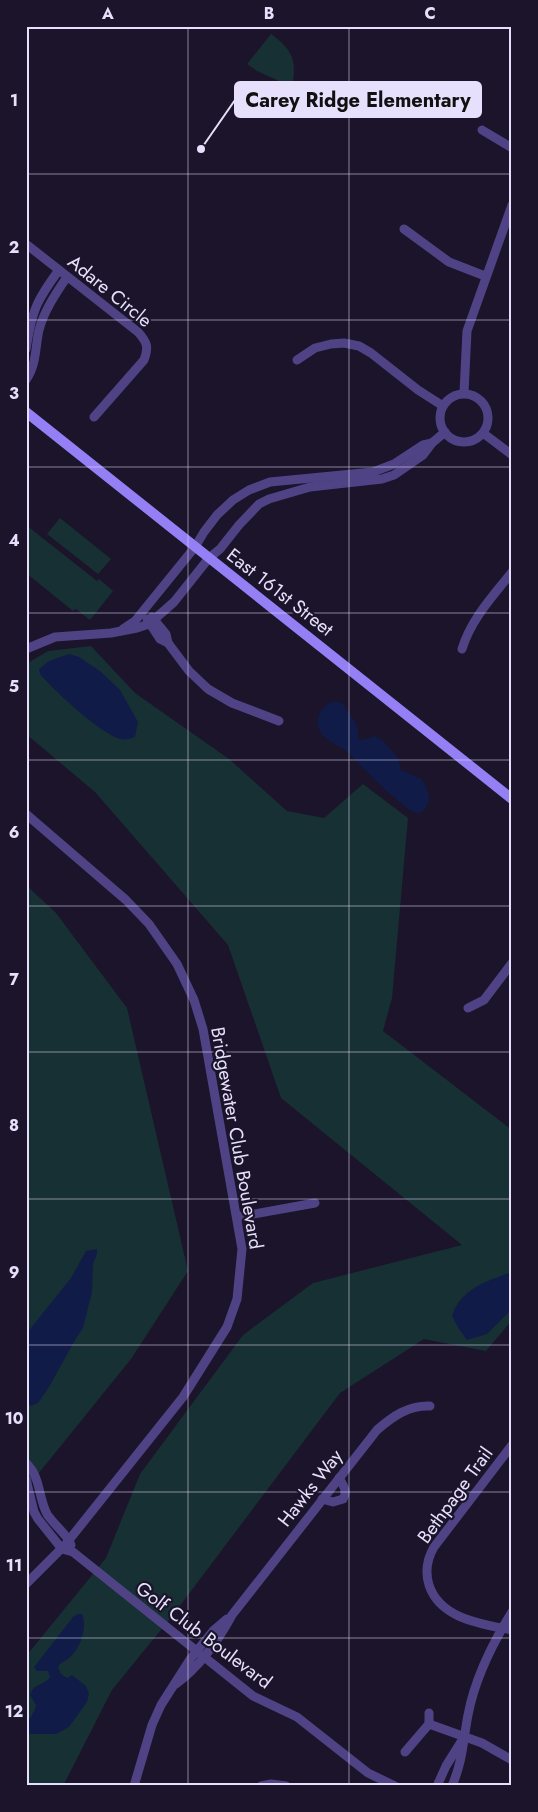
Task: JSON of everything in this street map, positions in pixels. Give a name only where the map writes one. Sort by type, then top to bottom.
[{"type":"street","points":[[482,130],[512,148]]},
{"type":"street","points":[[464,393],[467,331],[485,276],[512,205]]},
{"type":"street","points":[[404,229],[449,262],[485,276]]},
{"type":"street","name":"Adare Circle","points":[[26,244],[138,332],[146,341],[148,350],[144,360],[94,417]]},
{"type":"street","points":[[26,349],[30,324],[38,301],[59,270]]},
{"type":"street","points":[[26,380],[32,368],[43,319],[55,293],[67,277]]},
{"type":"street","points":[[297,360],[315,348],[331,344],[344,343],[359,346],[418,390],[443,406]]},
{"type":"street","points":[[464,393],[477,397],[486,407],[488,421],[483,433],[467,442],[455,440],[445,432],[440,416],[443,406],[452,396],[464,393]]},
{"type":"street","name":"East 161st Street","points":[[26,412],[512,799]]},
{"type":"street","points":[[26,650],[55,637],[111,633],[137,628],[152,622],[174,602],[209,558],[220,549],[259,504],[269,499],[310,487],[382,479],[394,475],[423,455],[432,443],[445,432]]},
{"type":"street","points":[[483,433],[512,455]]},
{"type":"street","points":[[123,630],[135,621],[144,610],[195,547],[217,515],[233,500],[249,490],[270,482],[373,472],[394,464],[423,445],[432,443]]},
{"type":"street","points":[[462,649],[466,635],[474,620],[512,572]]},
{"type":"street","points":[[144,610],[152,622],[166,634],[168,643],[189,671],[208,688],[232,702],[279,722]]},
{"type":"street","name":"Bridgewater Club Boulevard","points":[[26,814],[126,900],[149,924],[177,964],[194,1000],[203,1029],[242,1249],[237,1299],[227,1327],[183,1397],[70,1540],[26,1584]]},
{"type":"street","points":[[468,1008],[484,1000],[512,963]]},
{"type":"street","points":[[236,1217],[315,1203]]},
{"type":"street","name":"Hawks Way","points":[[134,1786],[152,1725],[161,1705],[176,1684],[190,1674],[213,1631],[232,1615],[367,1441],[386,1422],[417,1406],[430,1406]]},
{"type":"street","name":"Bethpage Trail","points":[[507,1629],[459,1616],[446,1609],[433,1594],[427,1576],[427,1568],[434,1547],[512,1445]]},
{"type":"street","points":[[26,1463],[39,1484],[34,1512],[44,1528],[62,1549]]},
{"type":"street","points":[[322,1499],[333,1502],[343,1499],[345,1489],[338,1478]]},
{"type":"street","points":[[26,1479],[36,1498],[70,1540],[73,1552]]},
{"type":"street","name":"Golf Club Boulevard","points":[[62,1549],[73,1552],[253,1696],[297,1717],[368,1773],[395,1786]]},
{"type":"street","points":[[443,1771],[454,1781],[460,1764],[474,1690],[484,1664],[507,1629],[512,1612]]},
{"type":"street","points":[[405,1752],[429,1724],[429,1713]]},
{"type":"street","points":[[429,1724],[465,1735],[495,1749],[512,1760]]},
{"type":"street","points":[[437,1786],[443,1771],[465,1735]]},
{"type":"street","points":[[261,1786],[286,1786]]},
{"type":"green space","points":[[271,34],[284,45],[292,57],[294,70],[292,87],[257,71],[247,64]]},
{"type":"green space","points":[[60,518],[111,559],[98,574],[47,534]]},
{"type":"green space","points":[[26,525],[97,581],[99,579],[113,591],[90,620],[76,609],[73,611],[26,573]]},
{"type":"green space","points":[[91,646],[135,693],[229,759],[287,811],[324,818],[363,784],[408,818],[392,998],[383,1031],[512,1130],[512,1320],[486,1351],[424,1339],[340,1393],[173,1615],[112,1690],[63,1786],[26,1786],[26,1656],[106,1558],[140,1474],[243,1335],[313,1283],[462,1245],[281,1098],[228,945],[95,792],[26,734],[26,664],[48,651]]},
{"type":"green space","points":[[26,885],[56,913],[127,1008],[188,1271],[131,1359],[26,1489]]},
{"type":"water","points":[[69,654],[79,657],[100,671],[120,690],[138,722],[135,737],[120,739],[101,729],[66,700],[40,674],[39,669],[49,661]]},
{"type":"water","points":[[331,702],[342,703],[355,722],[358,729],[358,738],[362,740],[375,736],[383,741],[398,758],[401,770],[422,779],[429,797],[424,811],[417,813],[402,804],[347,752],[322,734],[318,726],[320,712]]},
{"type":"water","points":[[97,1249],[93,1264],[92,1292],[83,1328],[49,1387],[38,1403],[31,1406],[26,1403],[26,1334],[71,1278],[86,1251]]},
{"type":"water","points":[[512,1272],[512,1309],[487,1334],[467,1340],[452,1316],[456,1306],[468,1292],[484,1282]]},
{"type":"water","points":[[82,1614],[84,1619],[82,1638],[72,1655],[58,1667],[61,1674],[67,1678],[72,1675],[86,1686],[89,1694],[87,1702],[69,1727],[56,1734],[26,1734],[28,1721],[36,1705],[30,1695],[31,1691],[50,1677],[48,1671],[37,1671],[34,1667],[73,1617]]},
{"type":"place","name":"Carey Ridge Elementary","points":[[201,149]]}]
